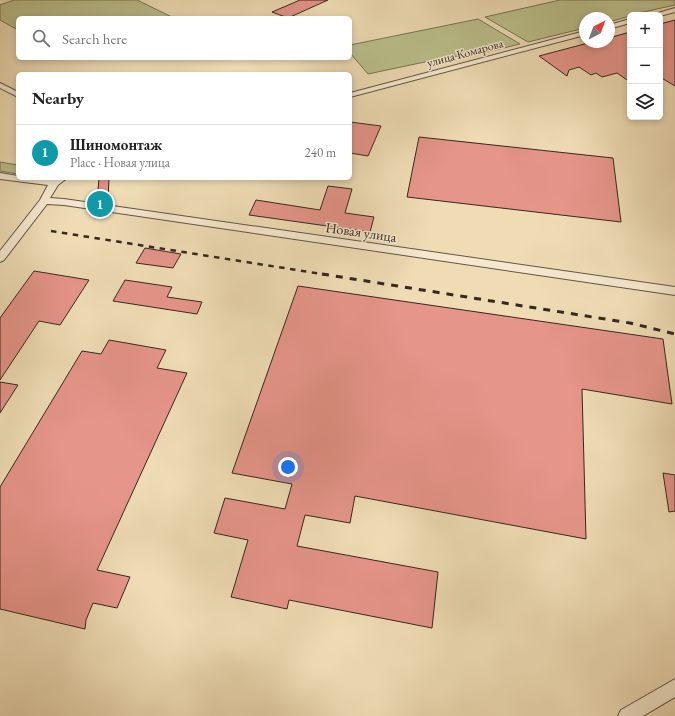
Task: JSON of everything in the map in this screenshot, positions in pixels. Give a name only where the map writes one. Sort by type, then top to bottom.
[{"type":"street","points":[[663,13],[675,10]]},
{"type":"street","points":[[615,26],[627,23]]},
{"type":"street","name":"улица Комарова","points":[[352,94],[579,35]]},
{"type":"street","points":[[0,85],[16,94]]},
{"type":"street","points":[[0,176],[16,177]]},
{"type":"street","points":[[0,258],[44,201],[58,180]]},
{"type":"street","name":"Новая улица","points":[[44,201],[72,203],[675,291]]},
{"type":"street","points":[[627,716],[675,687]]},
{"type":"green space","points":[[14,0],[137,0],[170,16],[16,16],[16,29],[0,20],[0,5]]},
{"type":"green space","points":[[560,0],[675,0],[675,5],[644,12],[627,12],[627,17],[615,20],[615,12],[579,12],[579,29],[528,42],[485,17]]},
{"type":"green space","points":[[478,19],[520,44],[467,57],[453,56],[368,74],[352,55],[352,45]]},
{"type":"green space","points":[[0,162],[16,165],[16,174],[0,171]]},
{"type":"building","points":[[300,0],[328,0],[292,16],[283,16],[272,12]]},
{"type":"building","points":[[675,20],[675,86],[663,79],[663,23]]},
{"type":"building","points":[[627,33],[627,80],[617,73],[602,77],[596,73],[591,75],[579,67],[569,70],[567,76],[539,56],[579,45],[579,48],[615,48],[615,36]]},
{"type":"building","points":[[352,122],[381,126],[368,156],[352,153]]},
{"type":"building","points":[[419,137],[613,158],[621,222],[407,197]]},
{"type":"building","points":[[99,180],[109,180],[108,201],[97,202]]},
{"type":"building","points":[[328,186],[352,189],[345,213],[374,217],[370,232],[249,215],[256,200],[320,210]]},
{"type":"building","points":[[145,248],[181,254],[173,268],[136,263]]},
{"type":"building","points":[[34,271],[89,280],[60,325],[39,321],[0,380],[0,318]]},
{"type":"building","points":[[125,280],[172,287],[167,297],[202,302],[197,314],[113,301]]},
{"type":"building","points":[[298,286],[663,339],[672,404],[582,389],[586,539],[355,496],[350,523],[305,515],[297,546],[438,572],[432,628],[289,600],[287,609],[231,597],[248,540],[214,533],[225,498],[285,509],[292,484],[232,473]]},
{"type":"building","points":[[109,340],[166,350],[157,368],[187,373],[97,570],[130,577],[117,608],[93,603],[86,620],[85,629],[0,609],[0,487],[82,351],[101,354]]},
{"type":"building","points":[[0,382],[18,385],[0,413]]},
{"type":"building","points":[[663,473],[675,475],[675,511],[669,512]]},
{"type":"railway","points":[[51,231],[328,275]]},
{"type":"railway","points":[[322,274],[630,323],[675,334]]},
{"type":"place","name":"Шиномонтаж","points":[[100,204]]}]
